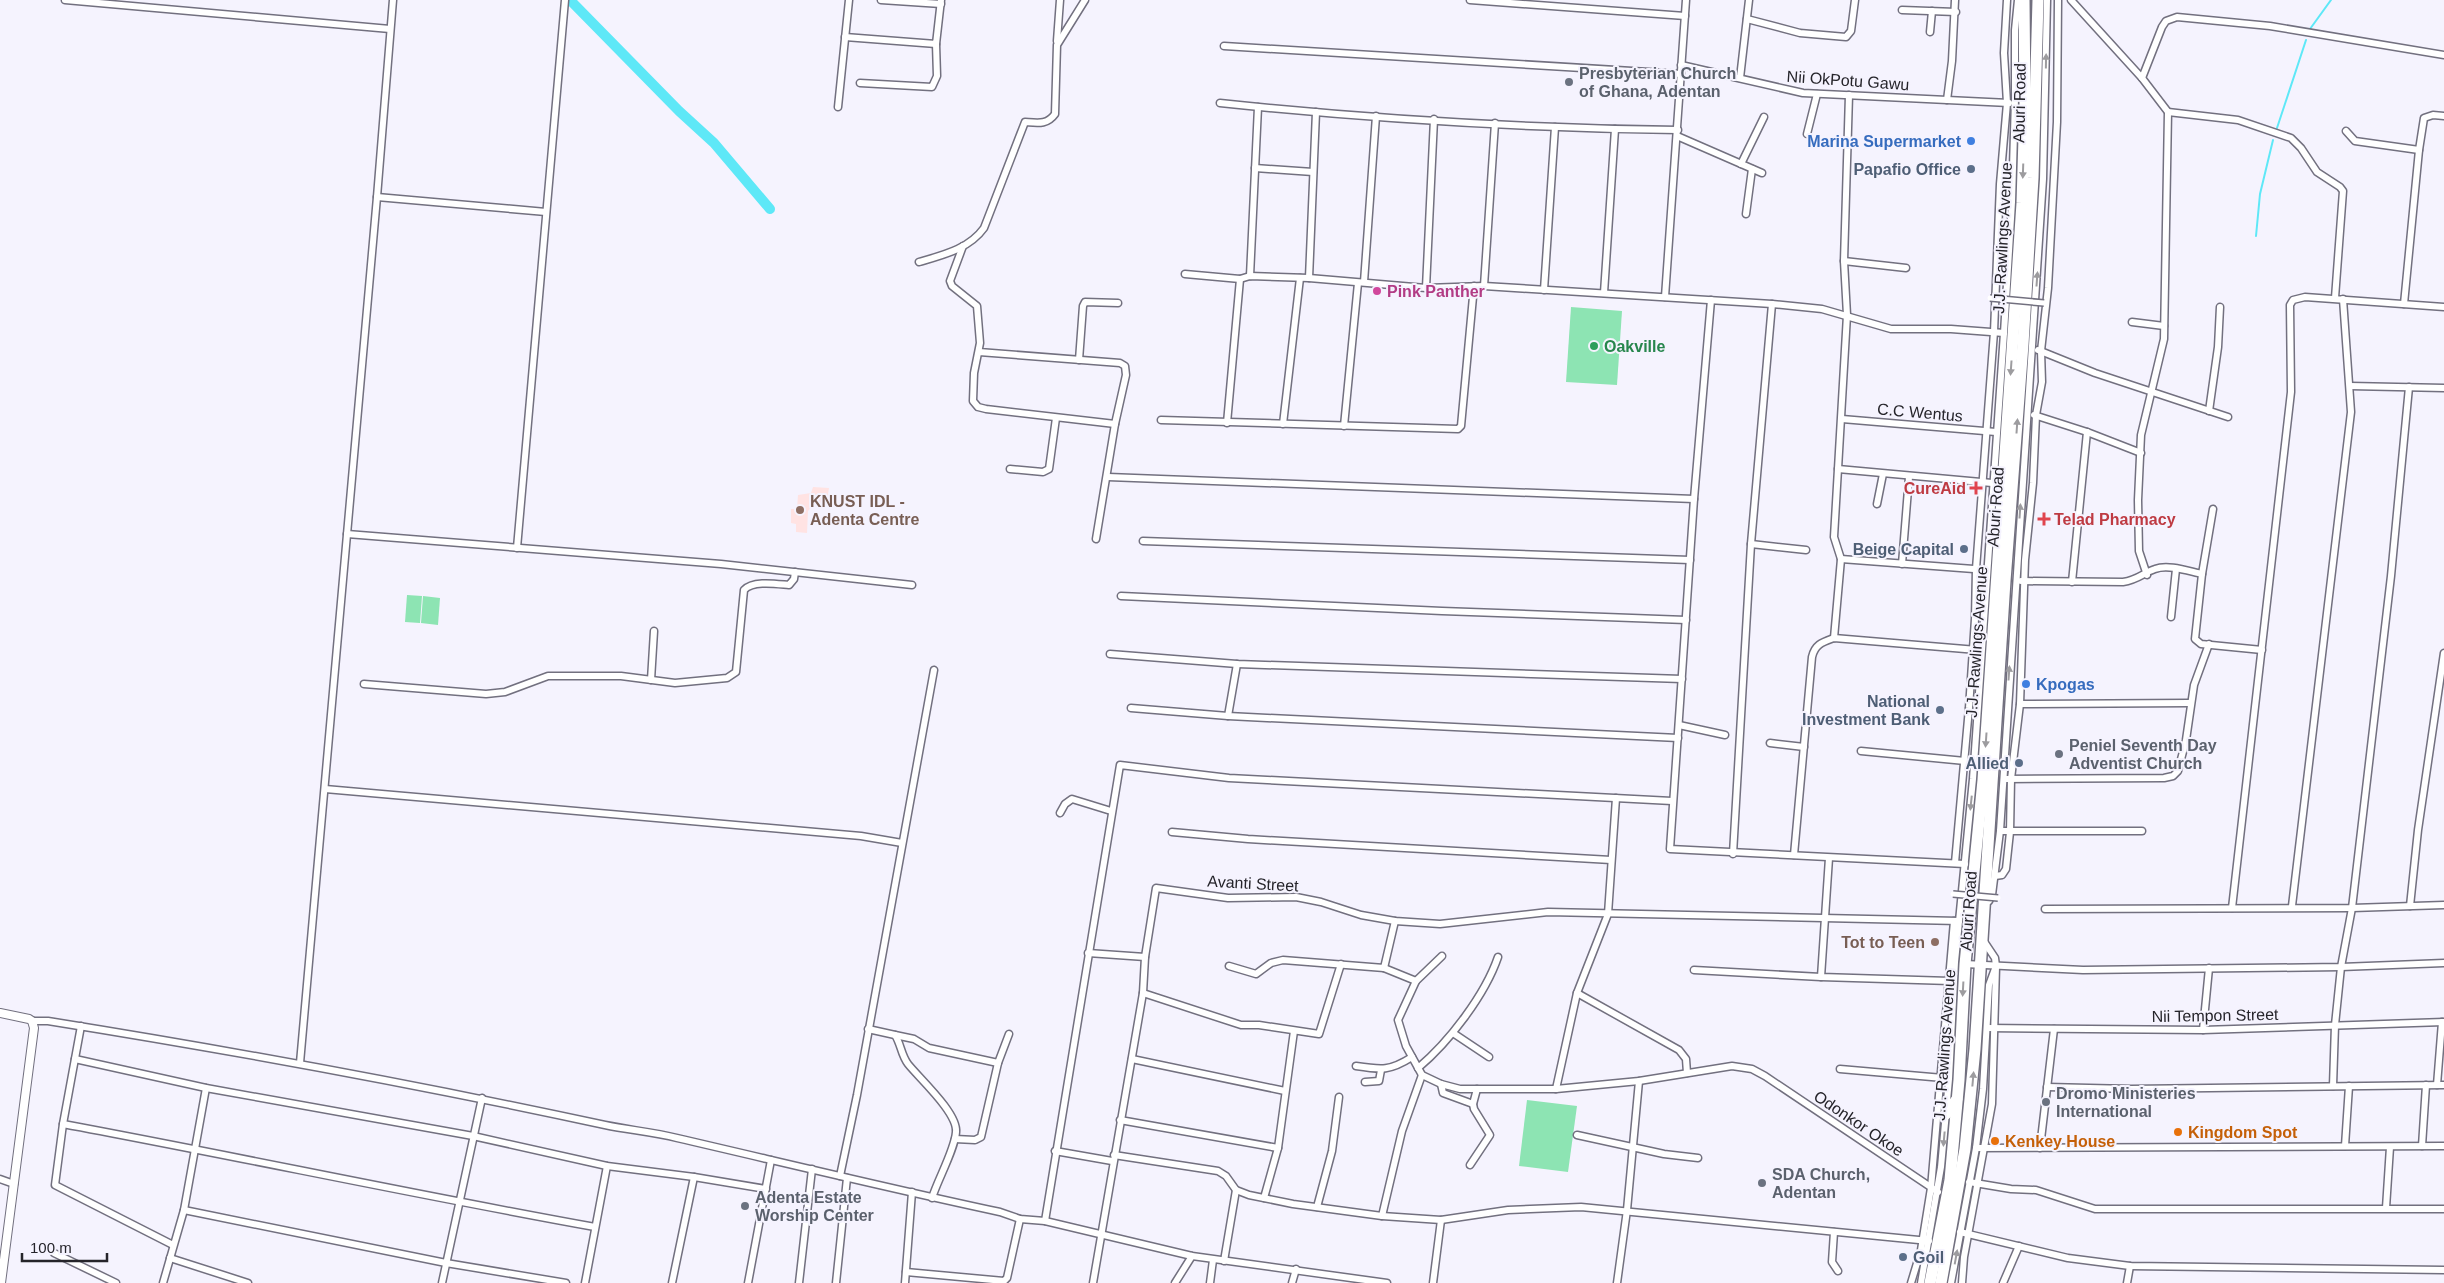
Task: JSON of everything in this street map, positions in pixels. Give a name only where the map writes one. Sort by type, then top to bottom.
[{"type":"highway","name":"J.J. Rawlings Avenue","points":[[1930,1283],[1950,1180],[1972,965],[1961,919],[1978,780],[2025,104],[2024,0]]},
{"type":"highway","name":"Aburi Road","points":[[1941,1283],[1965,1149],[1975,1049],[1972,965],[1982,939],[2020,450],[2033,178],[2040,110],[2038,0]]},
{"type":"highway","points":[[1975,1049],[1984,1070]]},
{"type":"highway","points":[[1946,1114],[1957,1099]]},
{"type":"street","points":[[64,0],[110,2],[390,29]]},
{"type":"street","points":[[300,1063],[348,534],[392,0]]},
{"type":"street","points":[[517,548],[565,0]]},
{"type":"street","points":[[838,107],[849,0]]},
{"type":"street","points":[[860,83],[932,87],[936,76],[936,44],[941,2],[881,0]]},
{"type":"street","points":[[919,262],[977,239],[984,228],[1025,122],[1044,124],[1055,114],[1060,0]]},
{"type":"street","points":[[1057,45],[1085,0]]},
{"type":"street","points":[[1470,0],[1685,16]]},
{"type":"street","points":[[1665,297],[1686,0]]},
{"type":"street","points":[[1740,78],[1749,0]]},
{"type":"street","points":[[1747,19],[1800,33],[1846,37],[1851,31],[1855,0]]},
{"type":"street","points":[[1947,100],[1956,12],[1955,0]]},
{"type":"street","points":[[1955,863],[1965,761],[1973,650],[1976,569],[1994,332],[2000,184],[2007,103],[2004,53],[2007,0]]},
{"type":"street","points":[[1921,1283],[1951,981],[1961,919],[1965,864],[1978,780],[1979,691],[1992,483],[1999,469],[1996,432],[2017,203],[2015,30],[2018,0]]},
{"type":"street","points":[[1984,911],[1992,895],[2000,831],[2015,581],[2020,450],[2028,414],[2043,179],[2040,110],[2047,0]]},
{"type":"street","points":[[1995,876],[2002,875],[2006,869],[2010,832],[2011,779],[2020,704],[2024,581],[2033,483],[2036,415],[2042,382],[2041,351],[2048,288],[2056,122],[2058,0]]},
{"type":"street","points":[[2071,0],[2142,78],[2168,112],[2162,354],[2150,392],[2141,435],[2138,500],[2138,551],[2147,574]]},
{"type":"street","points":[[1902,10],[1956,12]]},
{"type":"street","points":[[1930,32],[1932,11]]},
{"type":"street","points":[[2142,78],[2162,27],[2166,21],[2177,17],[2270,26],[2444,55]]},
{"type":"street","points":[[845,37],[936,44]]},
{"type":"street","points":[[1224,46],[1681,74]]},
{"type":"street","name":"Nii OkPotu Gawu","points":[[1681,65],[1780,88],[1817,94],[2015,104]]},
{"type":"street","points":[[1807,134],[1817,94]]},
{"type":"street","points":[[1834,638],[1841,559],[1834,537],[1847,315],[1844,261],[1849,95]]},
{"type":"street","points":[[1220,103],[1434,120],[1678,133],[1762,173]]},
{"type":"street","points":[[1250,276],[1258,107]]},
{"type":"street","points":[[1310,278],[1316,112]]},
{"type":"street","points":[[2168,112],[2238,120],[2290,138],[2301,148],[2317,172],[2340,187],[2343,191],[2335,298]]},
{"type":"street","points":[[2404,304],[2419,150],[2424,118],[2433,115],[2444,116]]},
{"type":"street","points":[[1344,426],[1361,283],[1376,116]]},
{"type":"street","points":[[1741,164],[1764,117]]},
{"type":"street","points":[[1426,288],[1434,120]]},
{"type":"street","points":[[1484,286],[1495,123]]},
{"type":"street","points":[[1544,290],[1555,127]]},
{"type":"street","points":[[1604,293],[1615,129]]},
{"type":"street","points":[[2346,131],[2355,141],[2419,150]]},
{"type":"street","points":[[1254,168],[1313,172]]},
{"type":"street","points":[[1746,214],[1752,169]]},
{"type":"street","points":[[377,197],[546,212]]},
{"type":"street","points":[[963,246],[950,281],[952,286],[977,306],[980,343],[973,401],[978,407],[1116,424]]},
{"type":"street","points":[[1844,261],[1906,268]]},
{"type":"street","points":[[1185,274],[1240,279],[1250,276],[1310,278],[1426,288],[1484,286],[1772,304],[1822,309],[1891,329],[1951,329],[2004,333]]},
{"type":"street","points":[[1283,424],[1300,278]]},
{"type":"street","points":[[1227,422],[1240,279]]},
{"type":"street","points":[[1161,420],[1458,429],[1461,426],[1474,286]]},
{"type":"street","points":[[2232,908],[2291,392],[2290,305],[2293,300],[2299,297],[2444,307]]},
{"type":"street","points":[[1990,298],[2044,303]]},
{"type":"street","points":[[2292,906],[2351,412],[2343,299]]},
{"type":"street","points":[[1711,300],[1694,499],[1670,849],[1733,854],[1794,855],[1965,864]]},
{"type":"street","points":[[1079,360],[1083,306],[1085,302],[1118,303]]},
{"type":"street","points":[[1733,854],[1751,544],[1772,304]]},
{"type":"street","points":[[2208,411],[2218,347],[2220,306]]},
{"type":"street","points":[[2132,322],[2164,326]]},
{"type":"street","points":[[2032,347],[2150,392],[2228,417]]},
{"type":"street","points":[[979,352],[1079,360],[1125,366],[1126,375],[1096,539]]},
{"type":"street","points":[[2350,386],[2444,388]]},
{"type":"street","points":[[2333,1086],[2335,1025],[2341,967],[2352,908],[2391,576],[2409,387]]},
{"type":"street","points":[[2028,414],[2087,432],[2141,453]]},
{"type":"street","points":[[1010,469],[1043,472],[1049,469],[1056,418]]},
{"type":"street","name":"C.C Wentus","points":[[1842,419],[1996,432]]},
{"type":"street","points":[[2072,582],[2087,432]]},
{"type":"street","points":[[1838,470],[1992,483]]},
{"type":"street","points":[[1877,504],[1883,474]]},
{"type":"street","points":[[1902,564],[1909,477]]},
{"type":"street","points":[[1108,478],[1694,499]]},
{"type":"street","points":[[2213,509],[2194,635],[2198,643],[2262,650]]},
{"type":"street","points":[[348,534],[795,572],[912,585]]},
{"type":"street","points":[[1143,541],[1690,560]]},
{"type":"street","points":[[1751,544],[1806,550]]},
{"type":"street","points":[[1841,559],[1987,570]]},
{"type":"street","points":[[2015,581],[2123,582],[2135,580],[2154,569],[2176,569],[2202,574]]},
{"type":"street","points":[[2171,617],[2176,569]]},
{"type":"street","points":[[364,684],[486,694],[505,692],[548,676],[600,675],[675,683],[727,678],[736,672],[744,590],[748,586],[755,584],[789,585],[794,579],[795,572]]},
{"type":"street","points":[[1121,596],[1686,620]]},
{"type":"street","points":[[651,680],[654,631]]},
{"type":"street","points":[[1794,855],[1813,652],[1819,644],[1834,638],[1982,651]]},
{"type":"street","points":[[2002,779],[2164,778],[2173,776],[2178,771],[2186,740],[2190,703],[2209,644]]},
{"type":"street","points":[[2011,646],[2022,646]]},
{"type":"street","points":[[2410,906],[2418,830],[2444,653]]},
{"type":"street","points":[[1110,654],[1237,664],[1682,679]]},
{"type":"street","points":[[1228,716],[1237,664]]},
{"type":"street","points":[[836,1283],[843,1177],[868,1029],[934,670]]},
{"type":"street","points":[[1970,690],[1979,691]]},
{"type":"street","points":[[2020,704],[2190,703]]},
{"type":"street","points":[[1131,708],[1228,716],[1678,738]]},
{"type":"street","points":[[1679,725],[1725,735]]},
{"type":"street","points":[[1770,743],[1804,747]]},
{"type":"street","points":[[1861,751],[1965,761]]},
{"type":"street","points":[[1045,1222],[1118,767],[1122,765],[1229,778],[1672,801]]},
{"type":"street","points":[[325,789],[861,836],[902,843]]},
{"type":"street","points":[[1556,1089],[1577,993],[1608,914],[1616,798]]},
{"type":"street","points":[[1060,813],[1065,804],[1072,799],[1111,811]]},
{"type":"street","points":[[2000,831],[2142,831]]},
{"type":"street","points":[[1172,832],[1248,839],[1611,860]]},
{"type":"street","points":[[1821,978],[1829,858]]},
{"type":"street","name":"Avanti Street","points":[[1093,1283],[1113,1158],[1143,993],[1145,957],[1156,888],[1160,887],[1217,897],[1296,898],[1320,902],[1361,915],[1395,921],[1456,923],[1487,917],[1548,912],[1961,919]]},
{"type":"street","points":[[1953,894],[1998,898]]},
{"type":"street","points":[[2045,909],[2292,906],[2352,908],[2444,905]]},
{"type":"street","points":[[1384,968],[1395,921]]},
{"type":"street","points":[[1962,1283],[1968,1233],[1979,1183],[1992,1104],[1996,966],[1995,958],[1982,939]]},
{"type":"street","points":[[1088,953],[1145,957]]},
{"type":"street","points":[[1442,956],[1416,981],[1398,1017],[1403,1038],[1422,1075],[1442,1084],[1443,1093],[1473,1104]]},
{"type":"street","points":[[1418,1068],[1453,1033],[1492,974],[1498,956]]},
{"type":"street","points":[[1228,966],[1256,974],[1271,963],[1283,960],[1340,964],[1384,968],[1416,981]]},
{"type":"street","points":[[1972,965],[2083,970],[2341,967],[2444,963]]},
{"type":"street","points":[[1143,993],[1241,1025],[1259,1025],[1319,1034],[1340,964]]},
{"type":"street","points":[[1951,1283],[1976,1148],[1984,1070],[1989,985],[1996,966]]},
{"type":"street","points":[[2203,1030],[2209,968]]},
{"type":"street","points":[[1694,970],[1821,978],[1951,981]]},
{"type":"street","points":[[1911,1283],[1926,1241],[1938,1192],[1949,1079],[1951,981]]},
{"type":"street","points":[[1577,993],[1679,1050],[1686,1060],[1687,1073]]},
{"type":"street","points":[[0,1013],[32,1021],[48,1021],[81,1026],[300,1063],[482,1098],[609,1126],[675,1138],[1000,1212],[1020,1219],[1045,1222],[1192,1256],[1387,1283]]},
{"type":"street","points":[[2,1283],[33,1043],[32,1021]]},
{"type":"street","points":[[2047,1087],[2131,1089],[2441,1085],[2443,1022]]},
{"type":"street","name":"Nii Tempon Street","points":[[1987,1028],[2203,1030],[2443,1022]]},
{"type":"street","points":[[81,1026],[63,1124],[55,1185],[173,1245]]},
{"type":"street","points":[[868,1029],[914,1039],[929,1048],[998,1062]]},
{"type":"street","points":[[2040,1148],[2054,1030]]},
{"type":"street","points":[[1264,1198],[1278,1148],[1294,1031]]},
{"type":"street","points":[[1453,1033],[1489,1057]]},
{"type":"street","points":[[955,1139],[975,1140],[981,1137],[998,1062],[1009,1034]]},
{"type":"street","points":[[895,1035],[906,1062],[929,1086],[947,1110],[956,1129],[955,1139],[938,1177],[932,1198]]},
{"type":"street","points":[[1356,1066],[1381,1070],[1395,1068],[1412,1057]]},
{"type":"street","points":[[75,1059],[206,1088],[473,1136],[607,1166],[694,1176],[766,1189]]},
{"type":"street","points":[[1132,1059],[1285,1091]]},
{"type":"street","name":"Odonkor Okoe","points":[[1442,1084],[1477,1089],[1556,1089],[1639,1080],[1732,1066],[1752,1069],[1766,1076],[1938,1192]]},
{"type":"street","points":[[1840,1069],[1949,1079]]},
{"type":"street","points":[[1365,1082],[1379,1081],[1381,1070]]},
{"type":"street","points":[[1382,1216],[1402,1131],[1422,1075]]},
{"type":"street","points":[[1617,1283],[1634,1147],[1639,1080]]},
{"type":"street","points":[[2422,1146],[2426,1085]]},
{"type":"street","points":[[2345,1146],[2350,1086]]},
{"type":"street","points":[[163,1283],[184,1210],[206,1088]]},
{"type":"street","points":[[1470,1165],[1490,1135],[1474,1109],[1473,1104],[1477,1089]]},
{"type":"street","points":[[1317,1207],[1332,1151],[1339,1097]]},
{"type":"street","points":[[442,1283],[482,1098]]},
{"type":"street","points":[[1120,1120],[1278,1148]]},
{"type":"street","points":[[63,1124],[195,1148],[458,1202],[595,1227]]},
{"type":"street","points":[[1577,1134],[1664,1154],[1698,1158]]},
{"type":"street","points":[[1976,1148],[2444,1146]]},
{"type":"street","points":[[2386,1208],[2390,1147]]},
{"type":"street","points":[[1055,1151],[1218,1171],[1226,1176],[1236,1190],[1264,1198],[1382,1216],[1441,1220],[1541,1208],[1581,1206],[1926,1241]]},
{"type":"street","points":[[1053,1163],[1068,1153]]},
{"type":"street","points":[[748,1283],[771,1160]]},
{"type":"street","points":[[585,1283],[607,1166]]},
{"type":"street","points":[[799,1283],[812,1169]]},
{"type":"street","points":[[672,1283],[694,1176]]},
{"type":"street","points":[[0,1179],[14,1184]]},
{"type":"street","points":[[1969,1182],[2011,1189],[2036,1190],[2095,1209],[2444,1209]]},
{"type":"street","points":[[1224,1261],[1236,1190]]},
{"type":"street","points":[[905,1283],[912,1192]]},
{"type":"street","points":[[184,1210],[446,1263],[566,1283]]},
{"type":"street","points":[[906,1272],[1004,1281],[1007,1278],[1020,1219]]},
{"type":"street","points":[[1433,1283],[1441,1220]]},
{"type":"street","points":[[1834,1232],[1832,1262],[1838,1271]]},
{"type":"street","points":[[1960,1232],[2068,1258],[2130,1266],[2444,1270]]},
{"type":"street","points":[[2003,1283],[2020,1246]]},
{"type":"street","points":[[54,1253],[116,1283]]},
{"type":"street","points":[[1175,1283],[1192,1256]]},
{"type":"street","points":[[170,1258],[248,1283]]},
{"type":"street","points":[[1210,1283],[1213,1260]]},
{"type":"street","points":[[2128,1283],[2130,1266]]},
{"type":"street","points":[[1292,1283],[1296,1269]]},
{"type":"shaded area","name":"KNUST IDL - Adenta Centre","points":[[813,487],[829,488],[828,494],[834,495],[833,505],[814,504],[808,511],[807,533],[796,532],[796,524],[791,523],[791,509],[797,509],[798,495],[811,493]]},
{"type":"green space","name":"Oakville","points":[[1571,307],[1622,311],[1617,385],[1566,382]]},
{"type":"green space","points":[[407,595],[422,596],[420,623],[405,622]]},
{"type":"green space","points":[[423,596],[440,598],[438,625],[421,623]]},
{"type":"green space","points":[[1527,1100],[1577,1106],[1568,1172],[1519,1166]]},
{"type":"waterway","points":[[570,0],[679,111],[714,143],[770,209]]},
{"type":"waterway","points":[[2310,29],[2331,0]]},
{"type":"waterway","points":[[2277,128],[2306,40]]},
{"type":"waterway","points":[[2256,236],[2260,194],[2273,140]]},
{"type":"place","name":"Presbyterian Church of Ghana, Adentan","points":[[1569,82]]},
{"type":"place","name":"Marina Supermarket","points":[[1971,141]]},
{"type":"place","name":"Papafio Office","points":[[1971,169]]},
{"type":"place","name":"Pink Panther","points":[[1377,291]]},
{"type":"place","name":"Oakville","points":[[1594,346]]},
{"type":"place","name":"CureAid","points":[[1976,488]]},
{"type":"place","name":"KNUST IDL - Adenta Centre","points":[[800,510]]},
{"type":"place","name":"Telad Pharmacy","points":[[2044,519]]},
{"type":"place","name":"Beige Capital","points":[[1964,549]]},
{"type":"place","name":"Kpogas","points":[[2026,684]]},
{"type":"place","name":"National Investment Bank","points":[[1940,710]]},
{"type":"place","name":"Peniel Seventh Day Adventist Church","points":[[2059,754]]},
{"type":"place","name":"Allied","points":[[2019,763]]},
{"type":"place","name":"Tot to Teen","points":[[1935,942]]},
{"type":"place","name":"Dromo Ministeries International","points":[[2046,1102]]},
{"type":"place","name":"Kingdom Spot","points":[[2178,1132]]},
{"type":"place","name":"Kenkey House","points":[[1995,1141]]},
{"type":"place","name":"SDA Church, Adentan","points":[[1762,1183]]},
{"type":"place","name":"Adenta Estate Worship Center","points":[[745,1206]]},
{"type":"place","name":"Goil","points":[[1903,1257]]}]
